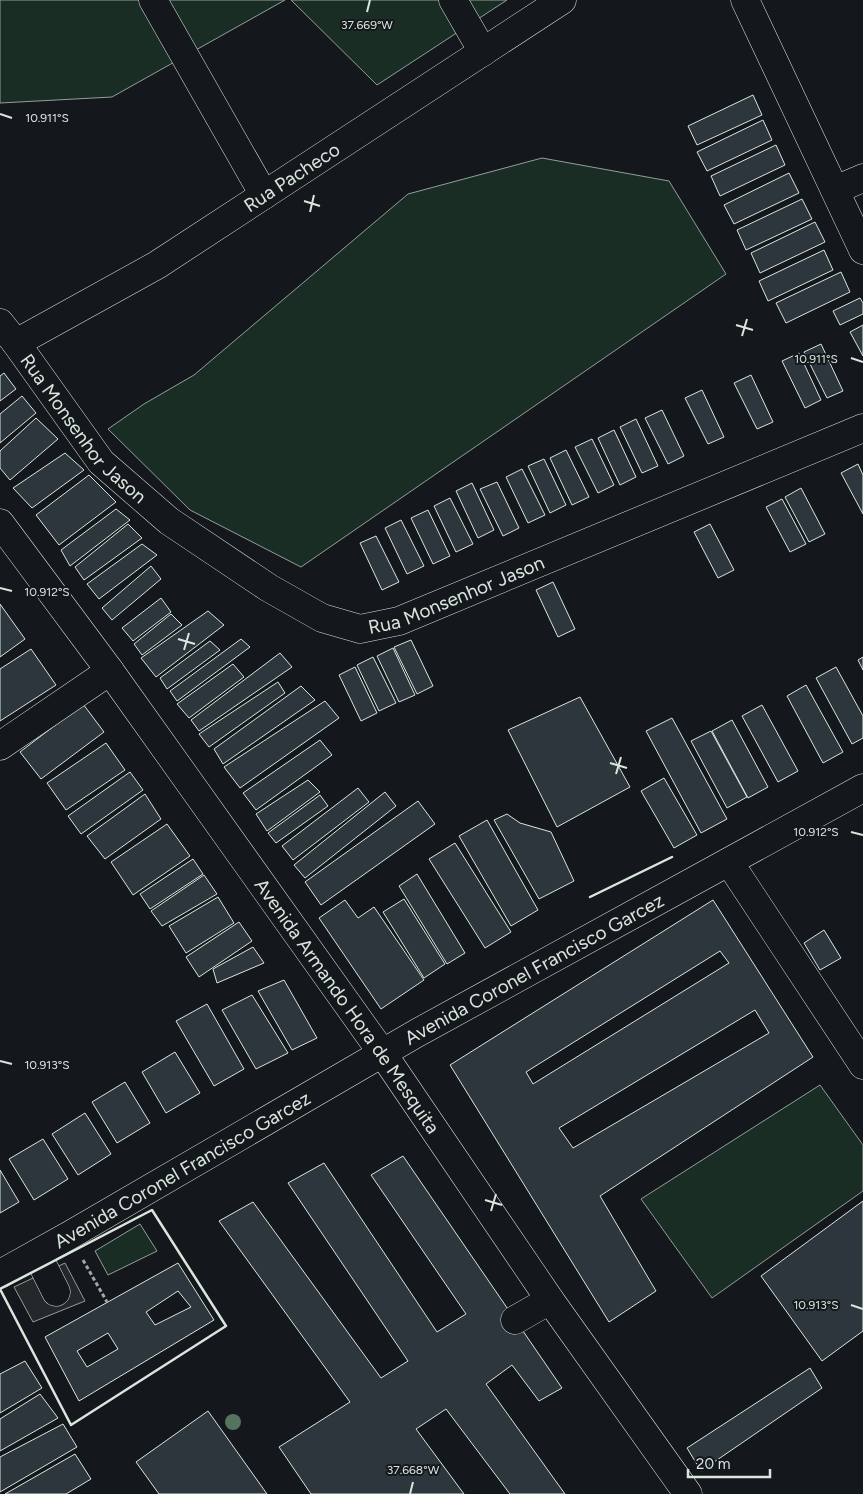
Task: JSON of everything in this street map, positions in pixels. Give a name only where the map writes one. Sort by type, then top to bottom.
[{"type":"street","points":[[153,0],[264,195]]},
{"type":"street","points":[[453,0],[483,52]]},
{"type":"street","name":"Rua Pacheco","points":[[8,333],[157,266],[562,0]]},
{"type":"street","points":[[745,0],[863,250]]},
{"type":"street","points":[[835,190],[863,178]]},
{"type":"street","name":"Rua Monsenhor Jason","points":[[8,333],[102,462],[169,521],[269,588],[322,618],[360,629],[399,621],[863,428]]},
{"type":"street","name":"Avenida Armando Hora de Mesquita","points":[[0,524],[110,671],[383,1054],[550,1300],[688,1494]]},
{"type":"street","points":[[0,746],[110,671]]},
{"type":"street","name":"Avenida Coronel Francisco Garcez","points":[[0,1274],[417,1033],[863,788]]},
{"type":"street","points":[[729,862],[863,1065]]},
{"type":"street","points":[[37,1254],[56,1292]]},
{"type":"street","points":[[515,1320],[550,1300]]},
{"type":"path","points":[[70,1234],[107,1302]]},
{"type":"green space","points":[[0,0],[285,0],[112,97],[0,103]]},
{"type":"green space","points":[[291,0],[507,0],[377,85]]},
{"type":"green space","points":[[542,158],[669,181],[726,274],[301,567],[190,510],[108,429],[144,404],[194,375],[408,194]]},
{"type":"green space","points":[[820,1085],[863,1145],[863,1191],[712,1298],[641,1199]]},
{"type":"green space","points":[[140,1224],[157,1251],[108,1275],[95,1251]]},
{"type":"shaded area","points":[[65,1263],[85,1301],[33,1322],[14,1287]]},
{"type":"building","points":[[753,95],[762,115],[697,145],[688,126]]},
{"type":"building","points":[[763,120],[772,140],[707,171],[697,152]]},
{"type":"building","points":[[776,145],[785,165],[720,196],[711,176]]},
{"type":"building","points":[[789,173],[799,193],[734,224],[724,205]]},
{"type":"building","points":[[802,199],[812,219],[746,250],[737,230]]},
{"type":"building","points":[[815,222],[825,242],[760,273],[751,253]]},
{"type":"building","points":[[824,250],[833,270],[768,301],[759,281]]},
{"type":"building","points":[[841,272],[850,292],[786,323],[776,303]]},
{"type":"building","points":[[860,298],[863,303],[863,314],[840,325],[833,311]]},
{"type":"building","points":[[863,325],[863,356],[850,332]]},
{"type":"building","points":[[821,344],[843,391],[827,398],[804,352]]},
{"type":"building","points":[[799,353],[821,400],[805,408],[782,361]]},
{"type":"building","points":[[4,373],[16,389],[0,401],[0,376]]},
{"type":"building","points":[[751,375],[773,422],[757,429],[734,383]]},
{"type":"building","points":[[702,390],[724,437],[708,444],[685,398]]},
{"type":"building","points":[[22,396],[36,413],[0,443],[0,414]]},
{"type":"building","points":[[662,410],[684,456],[668,464],[645,418]]},
{"type":"building","points":[[36,418],[58,439],[10,480],[0,468],[0,451]]},
{"type":"building","points":[[636,419],[658,466],[642,473],[620,427]]},
{"type":"building","points":[[614,430],[636,477],[620,485],[598,438]]},
{"type":"building","points":[[592,439],[614,485],[598,493],[575,447]]},
{"type":"building","points":[[566,450],[589,497],[572,505],[550,458]]},
{"type":"building","points":[[65,453],[84,470],[32,508],[13,488]]},
{"type":"building","points":[[544,459],[566,505],[550,513],[528,466]]},
{"type":"building","points":[[858,464],[863,475],[863,514],[841,473]]},
{"type":"building","points":[[522,469],[545,515],[528,523],[506,477]]},
{"type":"building","points":[[89,475],[116,502],[59,545],[36,515]]},
{"type":"building","points":[[497,482],[519,528],[503,536],[480,489]]},
{"type":"building","points":[[472,483],[494,530],[478,538],[456,491]]},
{"type":"building","points":[[801,488],[825,534],[809,542],[785,497]]},
{"type":"building","points":[[450,498],[473,544],[456,552],[434,506]]},
{"type":"building","points":[[782,499],[806,544],[790,552],[766,507]]},
{"type":"building","points":[[116,509],[130,520],[70,566],[61,550]]},
{"type":"building","points":[[428,510],[450,556],[433,564],[411,518]]},
{"type":"building","points":[[401,520],[424,566],[407,574],[385,528]]},
{"type":"building","points":[[128,524],[142,538],[84,580],[75,567]]},
{"type":"building","points":[[710,524],[734,570],[718,578],[694,532]]},
{"type":"building","points":[[376,536],[399,582],[382,590],[360,543]]},
{"type":"building","points":[[142,544],[157,555],[99,599],[87,584]]},
{"type":"building","points":[[151,566],[161,579],[112,620],[102,608]]},
{"type":"building","points":[[553,582],[575,629],[558,637],[536,590]]},
{"type":"building","points":[[161,598],[171,612],[133,641],[122,628]]},
{"type":"building","points":[[0,604],[25,639],[0,657]]},
{"type":"building","points":[[208,611],[224,625],[156,677],[141,658]]},
{"type":"building","points":[[171,614],[182,625],[142,655],[134,644]]},
{"type":"building","points":[[241,639],[250,647],[177,701],[170,691]]},
{"type":"building","points":[[411,640],[433,686],[417,694],[394,647]]},
{"type":"building","points":[[210,641],[220,650],[167,689],[160,678]]},
{"type":"building","points":[[393,648],[415,695],[399,702],[377,656]]},
{"type":"building","points":[[31,649],[56,685],[0,721],[0,669]]},
{"type":"building","points":[[280,653],[292,667],[199,731],[191,720]]},
{"type":"building","points":[[373,657],[396,703],[379,711],[357,665]]},
{"type":"building","points":[[863,657],[863,670],[858,660]]},
{"type":"building","points":[[233,664],[244,677],[189,718],[177,704]]},
{"type":"building","points":[[355,667],[377,713],[361,721],[339,675]]},
{"type":"building","points":[[836,667],[863,716],[863,738],[852,744],[816,678]]},
{"type":"building","points":[[278,682],[285,693],[209,747],[199,734]]},
{"type":"building","points":[[806,685],[843,752],[823,763],[787,696]]},
{"type":"building","points":[[301,686],[315,700],[223,764],[214,749]]},
{"type":"building","points":[[580,697],[630,787],[557,827],[508,730]]},
{"type":"building","points":[[325,701],[339,718],[240,788],[224,767]]},
{"type":"building","points":[[83,704],[104,732],[41,779],[20,752]]},
{"type":"building","points":[[762,705],[798,771],[778,782],[742,716]]},
{"type":"building","points":[[672,718],[727,819],[701,833],[646,731]]},
{"type":"building","points":[[732,720],[768,787],[748,798],[712,731]]},
{"type":"building","points":[[711,731],[747,797],[727,808],[691,741]]},
{"type":"building","points":[[320,740],[332,755],[256,810],[243,793]]},
{"type":"building","points":[[106,743],[125,770],[66,810],[47,783]]},
{"type":"building","points":[[130,772],[143,790],[81,834],[68,816]]},
{"type":"building","points":[[664,778],[697,835],[674,848],[641,791]]},
{"type":"building","points":[[308,780],[320,792],[267,831],[256,814]]},
{"type":"building","points":[[358,788],[369,802],[293,860],[282,846]]},
{"type":"building","points":[[385,792],[396,806],[305,878],[294,865]]},
{"type":"building","points":[[145,794],[161,819],[105,859],[87,836]]},
{"type":"building","points":[[320,795],[328,806],[276,843],[268,833]]},
{"type":"building","points":[[418,801],[435,824],[321,905],[305,882]]},
{"type":"building","points":[[507,814],[520,823],[551,832],[574,881],[539,899],[494,820]]},
{"type":"building","points":[[487,820],[538,910],[511,926],[459,836]]},
{"type":"building","points":[[167,824],[190,856],[133,895],[111,862]]},
{"type":"building","points":[[455,843],[511,932],[485,948],[429,859]]},
{"type":"building","points":[[193,859],[203,874],[150,909],[140,894]]},
{"type":"building","points":[[417,874],[465,953],[447,964],[399,886]]},
{"type":"building","points":[[204,875],[217,894],[162,926],[151,911]]},
{"type":"building","points":[[218,897],[234,923],[186,953],[169,926]]},
{"type":"building","points":[[404,899],[445,964],[424,978],[383,912]]},
{"type":"building","points":[[345,900],[358,918],[374,907],[424,980],[381,1009],[319,918]]},
{"type":"building","points":[[713,900],[813,1057],[600,1196],[656,1291],[609,1322],[450,1065]],"holes":[[[720,951],[729,963],[533,1084],[526,1072]],[[755,1010],[769,1033],[573,1148],[559,1128]]]},
{"type":"building","points":[[239,922],[252,941],[199,977],[186,957]]},
{"type":"building","points":[[824,930],[841,958],[820,970],[804,943]]},
{"type":"building","points":[[253,947],[264,963],[217,983],[213,969]]},
{"type":"building","points":[[284,980],[317,1038],[292,1050],[258,991]]},
{"type":"building","points":[[252,995],[288,1053],[256,1069],[222,1010]]},
{"type":"building","points":[[207,1004],[244,1069],[214,1086],[176,1021]]},
{"type":"building","points":[[175,1052],[200,1093],[166,1113],[142,1072]]},
{"type":"building","points":[[125,1082],[150,1123],[117,1143],[92,1102]]},
{"type":"building","points":[[85,1113],[111,1154],[78,1175],[52,1134]]},
{"type":"building","points":[[43,1139],[68,1179],[34,1200],[9,1159]]},
{"type":"building","points":[[403,1156],[562,1388],[539,1401],[512,1365],[486,1384],[565,1494],[510,1494],[446,1409],[416,1429],[464,1494],[311,1494],[279,1447],[350,1402],[219,1221],[253,1202],[381,1378],[408,1361],[288,1183],[324,1163],[437,1332],[466,1314],[371,1175]]},
{"type":"building","points":[[0,1170],[19,1202],[0,1213]]},
{"type":"building","points":[[863,1201],[863,1331],[822,1361],[761,1276]]},
{"type":"building","points":[[178,1263],[214,1320],[79,1401],[45,1337]],"holes":[[[178,1291],[191,1307],[155,1325],[146,1312]],[[108,1333],[118,1349],[87,1367],[77,1351]]]},
{"type":"building","points":[[25,1361],[42,1388],[0,1413],[0,1374]]},
{"type":"building","points":[[810,1368],[822,1388],[701,1471],[687,1448]]},
{"type":"building","points":[[40,1394],[58,1418],[0,1451],[0,1419]]},
{"type":"building","points":[[208,1411],[267,1494],[159,1494],[136,1462]]},
{"type":"building","points":[[63,1424],[77,1447],[0,1492],[0,1457]]},
{"type":"building","points":[[75,1454],[91,1479],[66,1494],[5,1494]]},
{"type":"wall","points":[[590,897],[672,857]]},
{"type":"wall","points":[[152,1210],[226,1326],[71,1425],[0,1289],[152,1210]]}]
